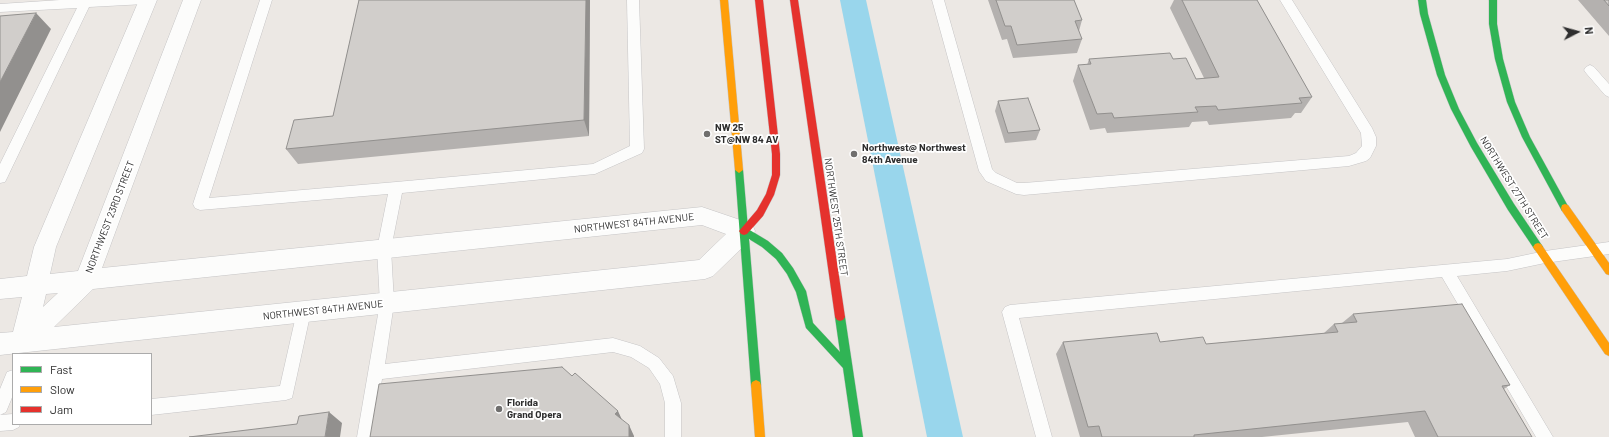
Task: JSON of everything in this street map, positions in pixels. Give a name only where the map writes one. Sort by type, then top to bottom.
[{"type":"main road","points":[[724,0],[760,437]]},
{"type":"main road","points":[[744,232],[760,213],[770,195],[776,175],[776,154],[759,0]]},
{"type":"main road","name":"NORTHWEST 25TH STREET","points":[[794,0],[858,437]]},
{"type":"main road","name":"NORTHWEST 27TH STREET","points":[[1422,0],[1436,59],[1455,109],[1490,174],[1609,351]]},
{"type":"main road","points":[[1493,0],[1493,24],[1498,52],[1508,90],[1518,118],[1545,176],[1609,271]]},
{"type":"main road","points":[[744,232],[765,244],[779,256],[790,271],[801,291],[809,325],[847,366]]},
{"type":"street","points":[[14,347],[36,286],[45,247],[148,0]]},
{"type":"street","name":"NORTHWEST 23RD STREET","points":[[14,347],[86,281],[192,0]]},
{"type":"street","name":"NORTHWEST 84TH AVENUE","points":[[0,289],[702,216],[744,232],[705,268],[304,312],[14,347]]},
{"type":"lane","points":[[0,8],[144,0]]},
{"type":"lane","points":[[266,0],[200,204],[396,188],[595,169],[637,149],[633,0]]},
{"type":"lane","points":[[938,0],[986,171],[991,177],[1003,183],[1016,188],[1024,189],[1349,160],[1361,157],[1365,154],[1369,146],[1367,132],[1286,0]]},
{"type":"lane","points":[[0,178],[85,3]]},
{"type":"lane","points":[[1590,70],[1609,92]]},
{"type":"lane","points":[[364,437],[387,303],[384,249],[396,188]]},
{"type":"lane","points":[[1044,437],[1010,312],[1507,265],[1545,257],[1609,248]]},
{"type":"lane","points":[[1446,271],[1545,437]]},
{"type":"lane","points":[[152,407],[286,393],[304,312]]},
{"type":"lane","points":[[376,372],[613,345],[635,351],[642,355],[654,363],[667,381],[673,403],[673,437]]},
{"type":"lane","points":[[0,407],[12,379]]},
{"type":"lane","points":[[0,423],[12,422]]},
{"type":"building","points":[[359,0],[586,0],[584,120],[286,149],[294,120],[333,116]]},
{"type":"building","points":[[996,0],[1074,0],[1082,20],[1075,21],[1082,39],[1017,45],[1011,26],[1005,26]]},
{"type":"building","points":[[1182,0],[1257,0],[1312,97],[1299,98],[1302,103],[1218,110],[1216,106],[1195,107],[1198,112],[1114,118],[1112,113],[1097,114],[1078,65],[1091,64],[1089,59],[1170,53],[1173,59],[1186,58],[1196,79],[1219,77]]},
{"type":"building","points":[[1604,0],[1609,0],[1609,6]]},
{"type":"building","points":[[36,13],[0,82],[0,16]]},
{"type":"building","points":[[1028,98],[1040,130],[1008,133],[998,101]]},
{"type":"building","points":[[1462,304],[1510,385],[1502,386],[1532,437],[1438,437],[1425,411],[1194,435],[1194,437],[1102,437],[1099,426],[1088,427],[1063,342],[1157,333],[1160,342],[1203,337],[1206,344],[1338,332],[1334,324],[1357,322],[1353,314]]},
{"type":"building","name":"Florida Grand Opera","points":[[562,367],[572,376],[575,373],[618,411],[615,414],[629,425],[629,437],[370,437],[379,384]]},
{"type":"building","points":[[329,412],[325,437],[189,437],[297,424],[299,416]]},
{"type":"waterway","points":[[853,0],[945,437]]},
{"type":"traffic: fast","points":[[1422,0],[1424,14],[1441,75],[1455,109],[1474,145],[1511,207],[1538,247]]},
{"type":"traffic: fast","points":[[1493,0],[1493,24],[1499,59],[1511,102],[1526,137],[1565,208]]},
{"type":"traffic: fast","points":[[739,170],[756,385]]},
{"type":"traffic: fast","points":[[744,231],[765,244],[779,256],[790,271],[801,291],[809,325],[847,366]]},
{"type":"traffic: fast","points":[[840,317],[858,437]]},
{"type":"traffic: slow","points":[[724,0],[739,170]]},
{"type":"traffic: slow","points":[[1565,208],[1609,271]]},
{"type":"traffic: slow","points":[[1538,247],[1609,351]]},
{"type":"traffic: slow","points":[[756,385],[760,437]]},
{"type":"traffic: jam","points":[[744,231],[760,213],[770,195],[776,175],[776,154],[759,0]]},
{"type":"traffic: jam","points":[[794,0],[840,317]]},
{"type":"place","name":"NW 25 ST@NW 84 AV","points":[[707,134]]},
{"type":"place","name":"Northwest@ Northwest 84th Avenue","points":[[854,154]]},
{"type":"place","name":"Florida Grand Opera","points":[[499,409]]}]
